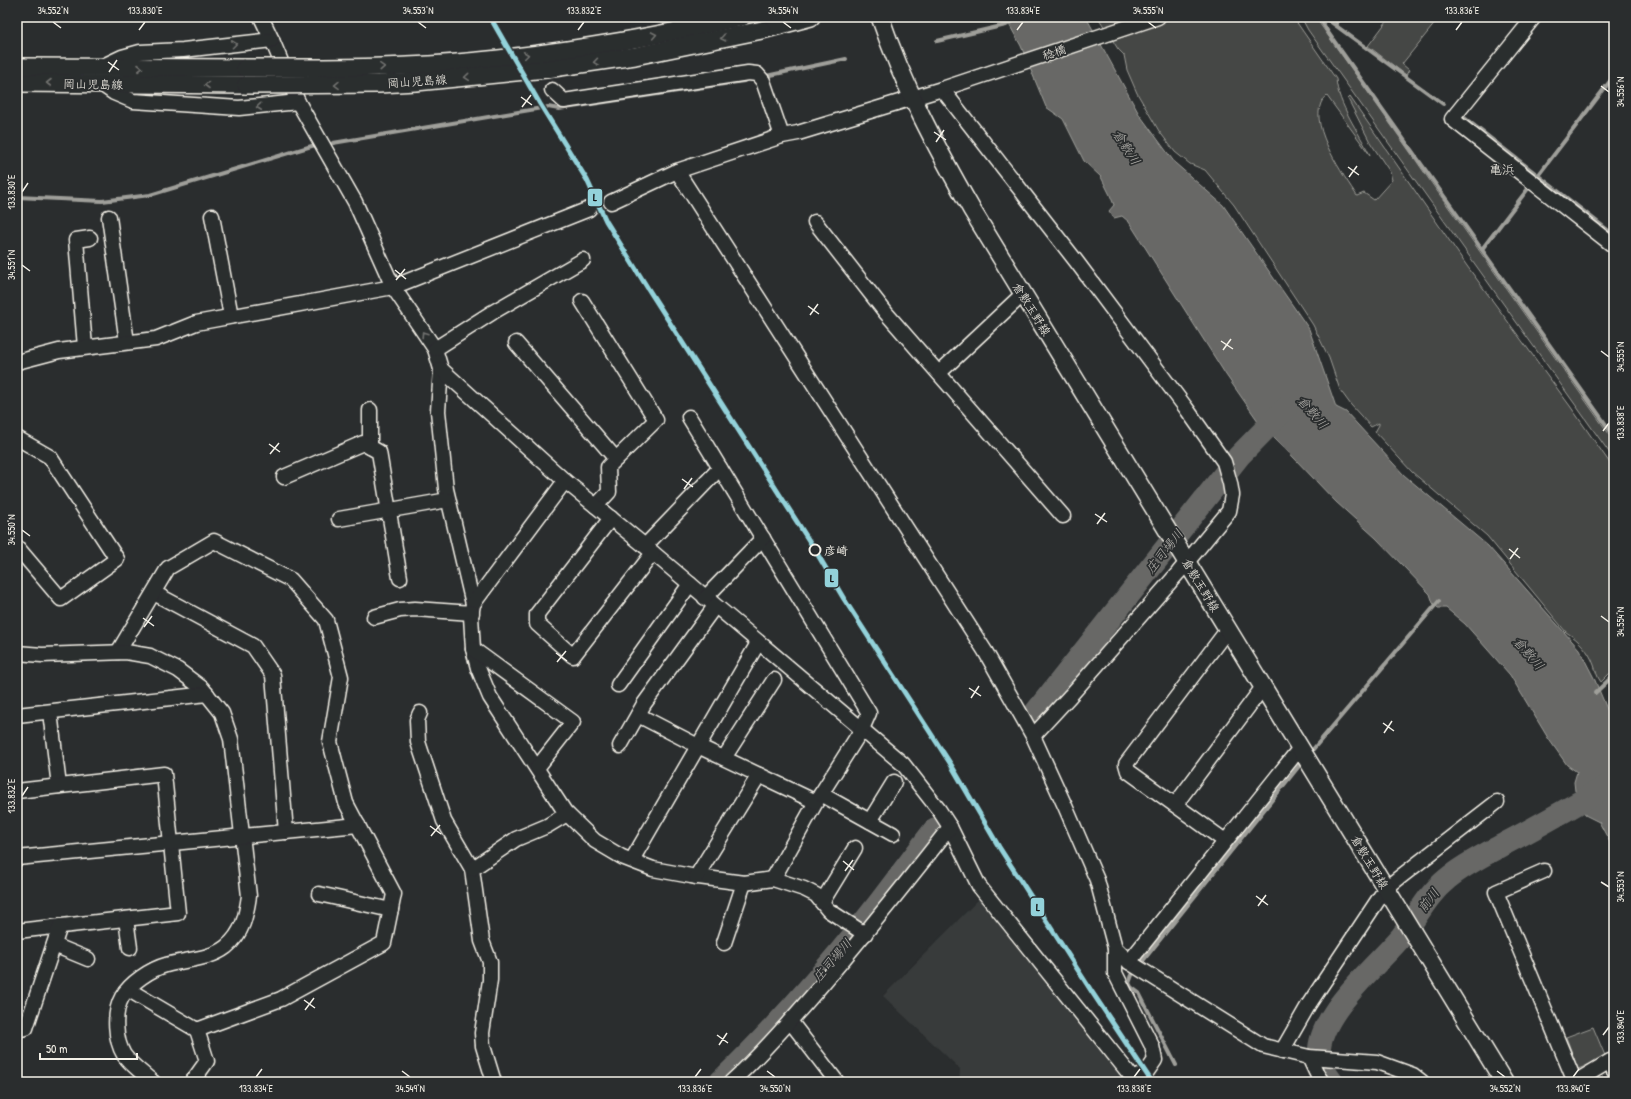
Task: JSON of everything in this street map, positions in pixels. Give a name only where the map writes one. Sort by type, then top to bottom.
[{"type":"main road","name":"岡山児島線","points":[[245,77],[478,61],[633,40],[742,17]]},
{"type":"main road","name":"岡山児島線","points":[[17,68],[101,76],[245,77],[379,84],[416,82],[546,70],[635,56],[762,30],[811,17]]},
{"type":"main road","name":"倉敷玉野線","points":[[880,17],[912,99],[942,157],[1023,294],[1504,1082]]},
{"type":"main road","name":"岡山児島線","points":[[17,83],[101,76]]},
{"type":"street","points":[[261,17],[298,102],[355,202],[393,287],[435,349],[441,369],[438,411],[446,489],[472,608],[473,649],[478,668],[490,697],[536,768],[567,814],[595,841],[632,860],[653,869],[696,877],[744,883],[773,879],[816,895],[828,910],[865,934]]},
{"type":"street","name":"稔橋","points":[[611,202],[677,171],[782,136],[798,133],[912,99],[1158,17]]},
{"type":"street","points":[[1534,17],[1452,119],[1614,246]]},
{"type":"street","points":[[272,40],[183,50],[140,52],[122,56],[101,76],[114,93],[133,101],[239,108],[298,102]]},
{"type":"street","points":[[552,90],[564,101],[748,72],[757,74],[763,81],[782,136]]},
{"type":"street","points":[[946,88],[1186,408],[1224,462],[1232,495],[1229,511],[1187,562],[1075,690],[1032,736]]},
{"type":"street","points":[[441,369],[565,481],[649,549],[758,643],[903,764],[929,797],[950,828],[979,886],[1134,1080],[1146,1073],[1155,1060],[1152,1046],[1115,973],[1115,948],[1097,880],[1032,736],[985,651],[677,171]]},
{"type":"street","points":[[17,362],[59,351],[156,339],[196,323],[393,287],[589,208]]},
{"type":"street","points":[[212,216],[231,316]]},
{"type":"street","points":[[109,217],[127,342]]},
{"type":"street","points":[[815,222],[886,313],[1063,516]]},
{"type":"street","points":[[85,347],[76,240],[90,238]]},
{"type":"street","points":[[435,349],[493,312],[583,260]]},
{"type":"street","points":[[939,373],[1023,294]]},
{"type":"street","points":[[582,301],[656,420],[608,467],[610,492],[596,506]]},
{"type":"street","points":[[516,342],[616,459]]},
{"type":"street","points":[[370,410],[370,447]]},
{"type":"street","points":[[689,417],[869,713],[862,730],[819,798],[773,879]]},
{"type":"street","points":[[17,438],[50,457],[117,559],[61,599],[17,547]]},
{"type":"street","points":[[284,477],[363,443],[379,452],[400,578]]},
{"type":"street","points":[[610,518],[537,614],[537,624],[573,656],[649,549],[720,468]]},
{"type":"street","points":[[472,608],[565,481]]},
{"type":"street","points":[[339,519],[448,500]]},
{"type":"street","points":[[620,746],[644,704],[710,602],[763,538]]},
{"type":"street","points":[[118,652],[168,568],[214,541],[291,580],[326,620],[341,676],[330,742],[346,803],[394,894],[384,943],[281,999],[197,1030]]},
{"type":"street","points":[[618,685],[690,584]]},
{"type":"street","points":[[154,593],[253,646],[273,675],[286,832]]},
{"type":"street","points":[[374,617],[400,610],[472,608]]},
{"type":"street","points":[[1225,841],[1128,771],[1126,764],[1228,629]]},
{"type":"street","points":[[632,860],[758,643]]},
{"type":"street","points":[[473,649],[573,722],[536,768]]},
{"type":"street","points":[[17,652],[42,655],[126,652],[150,656],[178,670],[202,688],[222,713],[231,739],[249,896],[245,920],[237,935],[226,947],[208,956],[165,965],[149,972],[122,997],[117,1016],[117,1038],[125,1056],[153,1082]]},
{"type":"street","points":[[724,758],[774,680]]},
{"type":"street","points":[[1175,805],[1263,687]]},
{"type":"street","points":[[17,715],[207,694]]},
{"type":"street","points":[[50,712],[59,786]]},
{"type":"street","points":[[420,713],[417,720],[418,742],[444,821],[472,869],[482,941],[490,962],[490,980],[482,1033],[494,1082]]},
{"type":"street","points":[[638,715],[759,775],[819,798],[870,821],[893,834]]},
{"type":"street","points":[[1129,962],[1225,841],[1304,755]]},
{"type":"street","points":[[17,791],[164,774],[178,913],[17,931]]},
{"type":"street","points":[[696,877],[759,775]]},
{"type":"street","points":[[870,821],[894,782]]},
{"type":"street","points":[[1282,1051],[1300,1019],[1386,888],[1497,802]]},
{"type":"street","points":[[472,869],[516,839],[547,826],[567,814]]},
{"type":"street","points":[[17,858],[358,825]]},
{"type":"street","points":[[731,1082],[750,1066],[790,1021],[865,934],[950,828]]},
{"type":"street","points":[[822,902],[855,848]]},
{"type":"street","points":[[1544,871],[1496,892],[1575,1082],[1610,1061],[1614,1071]]},
{"type":"street","points":[[724,943],[744,883]]},
{"type":"street","points":[[319,894],[391,910]]},
{"type":"street","points":[[126,918],[130,948]]},
{"type":"street","points":[[17,1030],[26,1028],[60,926]]},
{"type":"street","points":[[54,945],[88,959]]},
{"type":"street","points":[[1115,948],[1129,962],[1263,1046],[1316,1057],[1377,1062],[1413,1076],[1422,1082]]},
{"type":"street","points":[[129,990],[197,1030],[207,1061],[192,1082]]},
{"type":"street","points":[[790,1021],[837,1082]]},
{"type":"street","points":[[1316,1057],[1318,1076],[1322,1082]]},
{"type":"shaded area","points":[[1098,17],[1293,17],[1336,79],[1345,108],[1370,155],[1327,96],[1321,103],[1319,113],[1320,125],[1330,151],[1344,177],[1357,196],[1364,193],[1374,200],[1392,180],[1390,172],[1370,142],[1348,99],[1350,97],[1467,266],[1570,406],[1614,469],[1614,662],[1611,666],[1613,670],[1601,682],[1592,660],[1579,642],[1566,632],[1487,536],[1412,472],[1375,432],[1379,423],[1371,427],[1351,405],[1340,390],[1329,358],[1313,325],[1234,205],[1205,170],[1190,164],[1175,152],[1159,131],[1137,93],[1127,70],[1124,55],[1118,49]]},
{"type":"shaded area","points":[[1301,17],[1315,17],[1614,441],[1614,459],[1308,30]]},
{"type":"shaded area","points":[[1390,17],[1440,17],[1402,64],[1409,70],[1406,75],[1368,46]]},
{"type":"shaded area","points":[[979,899],[1125,1082],[959,1082],[960,1069],[883,996]]},
{"type":"shaded area","points":[[1593,1027],[1606,1058],[1578,1069],[1566,1037]]},
{"type":"water","name":"倉敷川","points":[[1005,17],[1086,17],[1139,114],[1175,163],[1223,205],[1309,329],[1336,407],[1346,412],[1404,475],[1488,546],[1579,649],[1594,678],[1610,716],[1614,715],[1614,874],[1611,844],[1599,822],[1585,815],[1582,796],[1575,791],[1574,782],[1577,772],[1567,765],[1548,738],[1510,675],[1465,624],[1446,608],[1438,608],[1433,603],[1430,594],[1376,538],[1336,502],[1274,437],[1262,429],[1129,222],[1122,216],[1114,218],[1109,211],[1114,205],[1101,177],[1084,161],[1063,119],[1046,107],[1021,46]]},
{"type":"waterway","points":[[937,41],[1006,25],[1020,17]]},
{"type":"waterway","points":[[1319,17],[1329,34],[1614,436]]},
{"type":"waterway","points":[[1324,17],[1443,104]]},
{"type":"waterway","points":[[1336,17],[1337,26]]},
{"type":"waterway","points":[[766,76],[846,59]]},
{"type":"waterway","points":[[1482,249],[1614,76]]},
{"type":"waterway","points":[[333,143],[548,107],[559,109],[744,81]]},
{"type":"waterway","points":[[1462,116],[1614,235]]},
{"type":"waterway","points":[[17,197],[102,201],[150,195],[315,145]]},
{"type":"waterway","name":"庄司場川","points":[[1036,712],[1239,456],[1286,408]]},
{"type":"waterway","points":[[1309,754],[1439,601]]},
{"type":"waterway","points":[[1595,693],[1614,675]]},
{"type":"waterway","points":[[1142,962],[1303,761]]},
{"type":"waterway","name":"前川","points":[[1332,1082],[1323,1069],[1320,1061],[1320,1045],[1326,1028],[1336,1011],[1349,994],[1402,936],[1440,885],[1468,864],[1483,855],[1545,822],[1609,785]]},
{"type":"waterway","name":"庄司場川","points":[[720,1082],[793,1007],[827,967],[871,914],[935,829]]},
{"type":"waterway","points":[[1132,975],[1129,983],[1131,987],[1139,993],[1176,1065]]},
{"type":"tunnel","points":[[589,209],[611,202]]},
{"type":"transit line","name":"L","points":[[490,17],[540,104],[587,180],[606,221],[647,287],[815,550],[844,599],[950,763],[999,847],[1152,1082]]},
{"type":"place","name":"彦崎","points":[[815,550]]},
{"type":"district","name":"亀浜","points":[[1502,169]]}]
